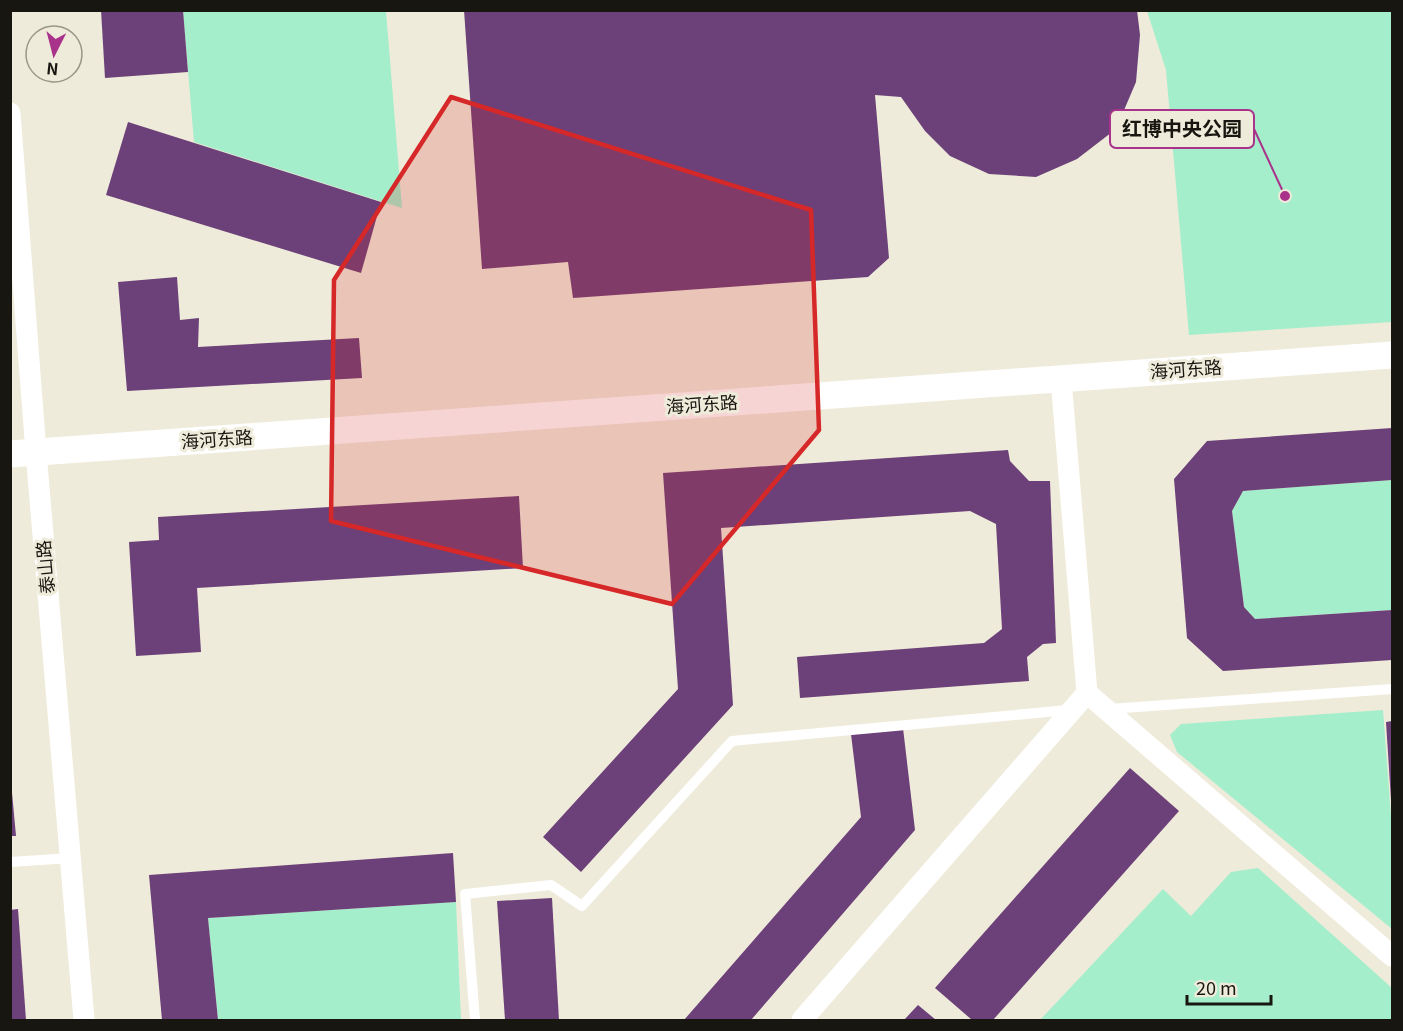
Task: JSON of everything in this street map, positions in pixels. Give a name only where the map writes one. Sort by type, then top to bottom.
[{"type":"street","name":"泰山路","points":[[10,113],[23,453],[71,858],[84,1020]]},
{"type":"street","name":"海河东路","points":[[23,453],[1392,355]]},
{"type":"street","points":[[1061,379],[1087,693],[1392,956]]},
{"type":"street","points":[[802,1020],[1087,693]]},
{"type":"lane","points":[[1106,710],[1392,689]]},
{"type":"lane","points":[[475,1020],[465,894],[551,885],[582,906],[732,741],[1072,710]]},
{"type":"lane","points":[[10,862],[71,858]]},
{"type":"highlighted area","points":[[451,97],[811,210],[819,430],[672,604],[331,521],[334,280]]},
{"type":"green space","points":[[183,11],[386,11],[402,208],[194,142]]},
{"type":"green space","points":[[1147,11],[1392,11],[1392,322],[1189,335],[1166,70]]},
{"type":"green space","points":[[1392,480],[1392,610],[1255,619],[1244,607],[1232,511],[1243,491]]},
{"type":"green space","points":[[1383,710],[1392,830],[1392,929],[1177,752],[1170,735],[1181,724]]},
{"type":"green space","points":[[1258,868],[1392,988],[1392,1020],[1040,1020],[1163,889],[1191,916],[1231,872]]},
{"type":"green space","points":[[456,902],[461,1020],[218,1020],[208,918]]},
{"type":"building","points":[[101,10],[183,10],[188,72],[105,78]]},
{"type":"building","points":[[464,10],[1137,10],[1140,35],[1136,82],[1116,129],[1077,159],[1036,177],[989,174],[950,156],[925,131],[901,97],[875,95],[889,258],[868,277],[573,298],[568,262],[482,269]]},
{"type":"building","points":[[128,122],[381,202],[361,273],[106,195]]},
{"type":"building","points":[[177,277],[180,320],[199,318],[198,347],[359,338],[362,378],[127,391],[118,282]]},
{"type":"building","points":[[1392,428],[1392,480],[1243,491],[1232,511],[1244,607],[1255,619],[1392,610],[1392,660],[1223,671],[1187,638],[1174,479],[1207,441]]},
{"type":"building","points":[[1008,450],[1010,461],[1029,481],[1050,481],[1056,643],[1043,644],[1027,657],[1029,681],[800,698],[797,657],[984,643],[1002,629],[996,524],[970,511],[721,528],[733,705],[581,872],[543,837],[678,689],[663,473]]},
{"type":"building","points":[[519,496],[523,568],[197,588],[201,652],[136,656],[129,542],[159,540],[158,517]]},
{"type":"building","points":[[1392,721],[1392,800],[1391,800],[1386,722]]},
{"type":"building","points":[[903,728],[915,830],[751,1020],[684,1020],[861,817],[851,734]]},
{"type":"building","points":[[1130,768],[1179,811],[993,1020],[972,1020],[935,988]]},
{"type":"building","points":[[10,771],[16,836],[10,836]]},
{"type":"building","points":[[453,853],[456,902],[208,918],[218,1020],[162,1020],[149,875]]},
{"type":"building","points":[[552,898],[559,1020],[505,1020],[497,901]]},
{"type":"building","points":[[18,909],[26,1020],[10,1020],[10,910]]},
{"type":"building","points":[[918,1005],[936,1020],[904,1020]]},
{"type":"place","name":"红博中央公园","points":[[1285,196]]}]
